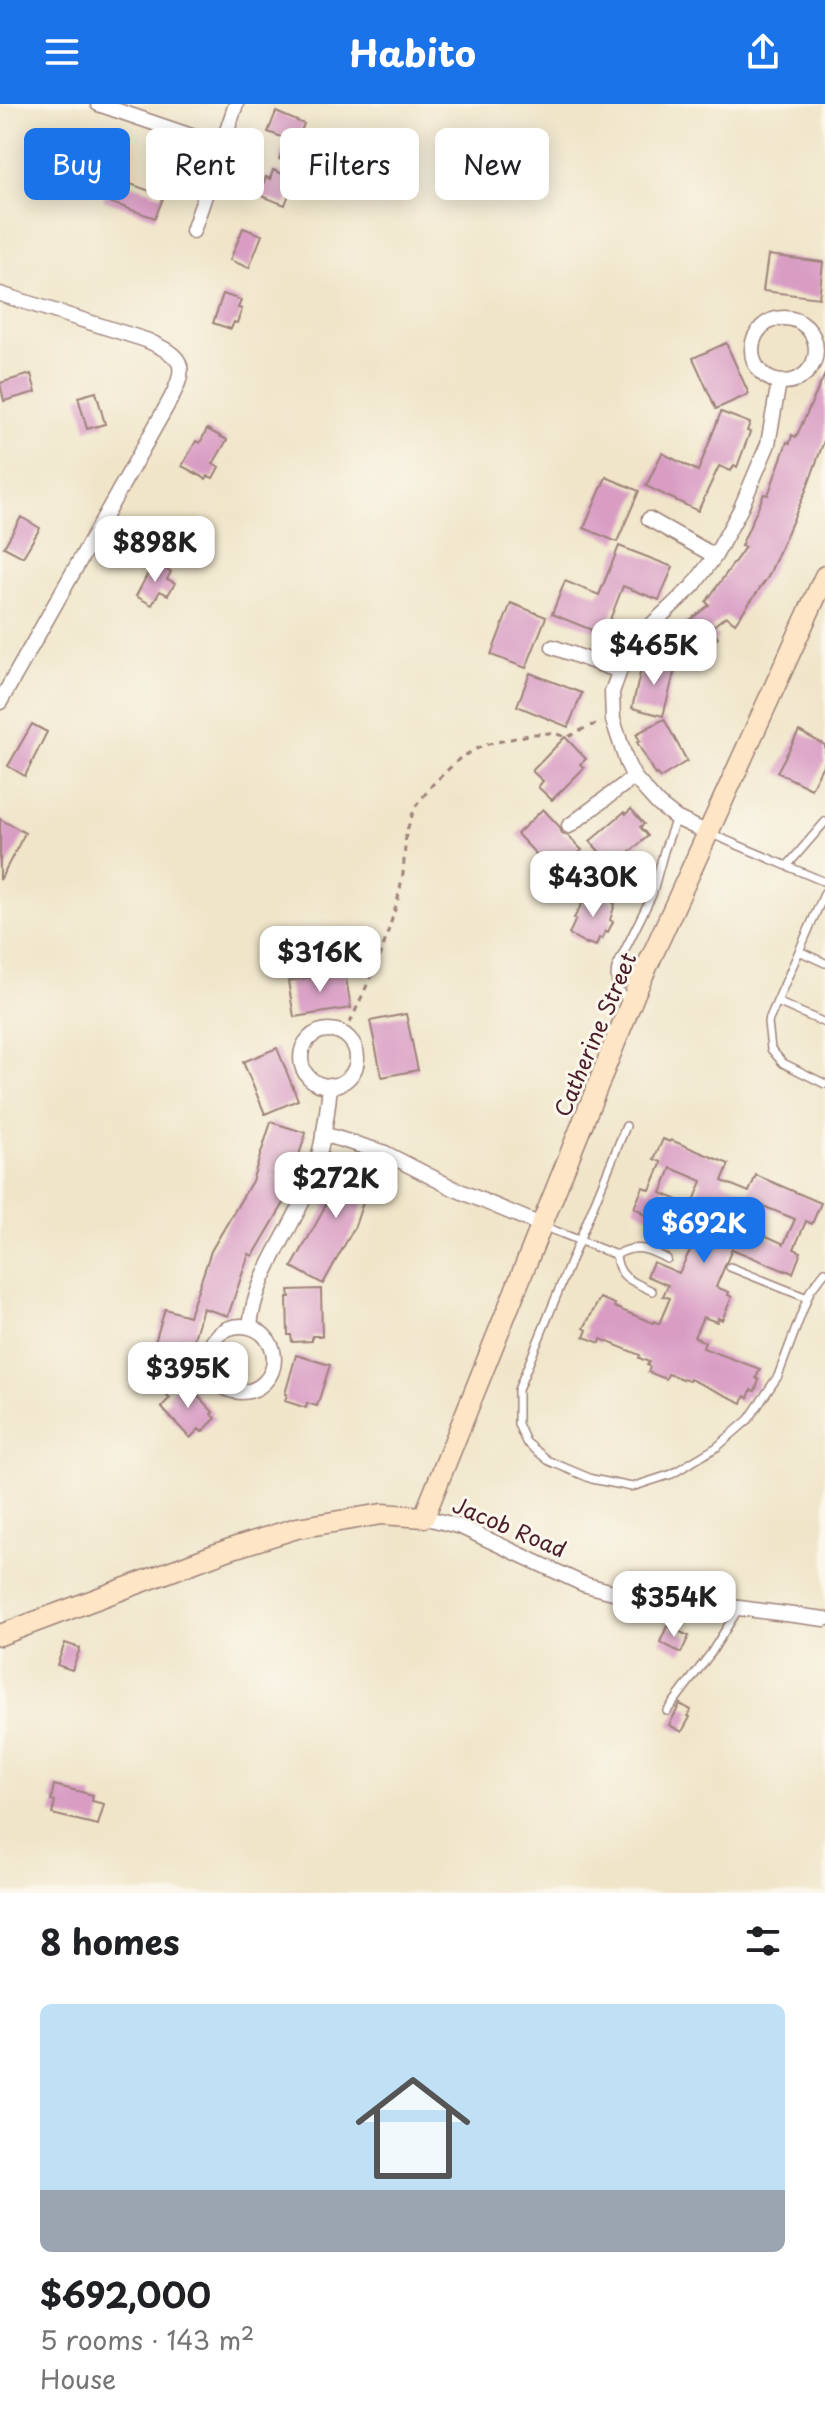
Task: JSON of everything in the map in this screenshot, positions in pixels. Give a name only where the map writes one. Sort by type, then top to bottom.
[{"type":"street","points":[[98,104],[168,128]]},
{"type":"street","points":[[227,128],[236,104]]},
{"type":"street","points":[[193,231],[203,200]]},
{"type":"street","points":[[0,294],[146,340],[166,349],[179,362],[182,371],[181,381],[0,702]]},
{"type":"street","points":[[788,318],[810,331],[816,355],[812,367],[803,376],[792,382],[779,382],[767,378],[758,370],[752,359],[752,346],[756,334],[764,325],[788,318]]},
{"type":"street","points":[[708,833],[676,818],[645,792],[634,777],[613,720],[612,692],[624,659],[647,629],[693,586],[715,556],[740,510],[768,444],[779,382]]},
{"type":"street","points":[[649,519],[715,556]]},
{"type":"street","name":"Catherine Street","points":[[424,1517],[631,1004],[825,576]]},
{"type":"street","points":[[553,647],[619,671]]},
{"type":"street","points":[[569,826],[634,777]]},
{"type":"street","points":[[324,1030],[345,1034],[357,1052],[353,1073],[345,1081],[330,1085],[314,1081],[302,1063],[306,1042],[324,1030]]},
{"type":"street","points":[[250,1327],[256,1297],[308,1189],[323,1134],[330,1085]]},
{"type":"street","points":[[323,1134],[385,1153],[455,1189],[541,1225]]},
{"type":"street","points":[[237,1326],[250,1327],[262,1333],[270,1343],[274,1355],[273,1367],[268,1379],[258,1387],[246,1392],[233,1391],[221,1385],[213,1375],[209,1363],[210,1350],[215,1339],[225,1331],[237,1326]]},
{"type":"street","name":"Jacob Road","points":[[0,1635],[203,1559],[297,1528],[382,1514],[424,1517],[461,1527],[583,1584],[613,1592],[825,1619]]},
{"type":"lane","points":[[631,1004],[617,990],[614,981],[616,968],[652,895],[676,818]]},
{"type":"lane","points":[[787,866],[825,822]]},
{"type":"lane","points":[[708,833],[825,882]]},
{"type":"lane","points":[[825,892],[768,1022],[771,1049],[783,1063],[825,1084]]},
{"type":"lane","points":[[799,951],[825,963]]},
{"type":"lane","points":[[777,1002],[825,1023]]},
{"type":"lane","points":[[626,1126],[518,1390],[518,1424],[526,1442],[549,1461],[592,1479],[632,1487],[672,1474],[717,1447],[749,1419],[778,1376],[807,1298],[825,1272]]},
{"type":"lane","points":[[541,1225],[616,1255]]},
{"type":"lane","points":[[616,1255],[636,1247],[649,1249],[667,1259]]},
{"type":"lane","points":[[616,1255],[622,1275],[652,1291]]},
{"type":"lane","points":[[730,1267],[807,1298]]},
{"type":"lane","points":[[667,1711],[711,1653],[739,1608]]},
{"type":"path","points":[[345,1034],[381,954],[397,903],[406,833],[415,807],[433,784],[460,758],[484,745],[533,734],[552,733],[568,737],[589,726],[613,720]]},
{"type":"building","points":[[276,112],[304,124],[302,128],[280,128],[280,136],[268,132]]},
{"type":"building","points":[[273,170],[280,173],[280,200],[287,200],[285,205],[264,197],[264,182],[266,177],[270,179]]},
{"type":"building","points":[[130,184],[146,190],[146,200],[162,200],[155,218],[103,200],[130,200]]},
{"type":"building","points":[[243,228],[262,235],[249,268],[230,260]]},
{"type":"building","points":[[768,255],[823,262],[819,298],[763,291]]},
{"type":"building","points":[[223,294],[241,300],[238,308],[242,309],[231,329],[213,323]]},
{"type":"building","points":[[726,343],[749,394],[716,409],[693,358]]},
{"type":"building","points":[[31,374],[36,392],[4,401],[0,383]]},
{"type":"building","points":[[825,374],[825,438],[768,577],[735,623],[726,616],[711,628],[718,638],[682,667],[662,642],[709,605],[706,602],[745,547],[741,546],[764,494],[768,495],[787,442],[790,443],[792,435],[796,437]]},
{"type":"building","points":[[96,392],[105,424],[87,429],[78,397]]},
{"type":"building","points":[[721,412],[750,423],[747,431],[750,432],[737,467],[734,465],[731,471],[719,466],[698,511],[646,486],[662,453],[698,471]]},
{"type":"building","points":[[207,429],[227,440],[213,464],[219,467],[213,478],[208,476],[206,479],[182,466]]},
{"type":"building","points":[[606,477],[639,491],[617,542],[584,528]]},
{"type":"building","points":[[21,517],[40,528],[23,557],[4,547]]},
{"type":"building","points":[[619,546],[673,567],[659,600],[623,586],[604,635],[552,614],[565,581],[599,595]]},
{"type":"building","points":[[154,562],[171,572],[167,579],[175,583],[168,595],[160,591],[152,605],[136,596]]},
{"type":"building","points":[[511,603],[546,617],[526,668],[491,655]]},
{"type":"building","points":[[646,658],[676,666],[663,716],[632,708]]},
{"type":"building","points":[[530,673],[582,693],[568,727],[517,706]]},
{"type":"building","points":[[664,719],[687,761],[660,778],[655,775],[637,742],[640,741],[636,734]]},
{"type":"building","points":[[32,724],[47,732],[25,776],[8,766]]},
{"type":"building","points":[[799,731],[825,745],[825,761],[811,789],[777,772]]},
{"type":"building","points":[[565,737],[586,759],[580,764],[584,768],[552,800],[538,787],[543,781],[532,771]]},
{"type":"building","points":[[543,809],[562,833],[582,850],[556,875],[517,834]]},
{"type":"building","points":[[631,809],[644,824],[640,827],[648,836],[616,864],[607,854],[604,857],[590,841]]},
{"type":"building","points":[[0,819],[25,833],[0,880]]},
{"type":"building","points":[[589,891],[596,895],[598,892],[615,904],[610,920],[613,922],[596,946],[569,934]]},
{"type":"building","points":[[345,972],[351,1008],[294,1017],[288,981]]},
{"type":"building","points":[[406,1014],[418,1070],[382,1077],[370,1021]]},
{"type":"building","points":[[277,1048],[298,1100],[265,1114],[243,1062]]},
{"type":"building","points":[[271,1122],[306,1133],[284,1203],[253,1256],[249,1254],[228,1316],[203,1308],[184,1373],[149,1362],[165,1309],[189,1316],[211,1251],[252,1181]]},
{"type":"building","points":[[663,1139],[671,1140],[729,1164],[722,1181],[749,1192],[756,1175],[821,1203],[812,1224],[806,1221],[794,1249],[801,1252],[793,1273],[732,1249],[716,1287],[729,1292],[728,1295],[732,1297],[722,1320],[718,1318],[717,1322],[703,1317],[694,1337],[705,1342],[703,1348],[760,1369],[755,1391],[751,1390],[742,1403],[690,1379],[668,1374],[666,1379],[648,1372],[649,1362],[639,1358],[640,1355],[601,1339],[600,1343],[584,1337],[587,1330],[584,1328],[600,1298],[615,1304],[614,1307],[659,1324],[670,1298],[663,1296],[668,1285],[647,1276],[653,1262],[679,1273],[697,1236],[634,1208],[643,1187],[650,1190],[661,1164],[654,1159]],"holes":[[[671,1168],[702,1181],[692,1206],[661,1193]],[[763,1206],[795,1219],[784,1244],[753,1230]]]},
{"type":"building","points":[[342,1156],[375,1167],[355,1226],[323,1284],[292,1267],[323,1211]]},
{"type":"building","points":[[321,1289],[322,1336],[312,1336],[312,1341],[292,1342],[291,1335],[288,1335],[289,1290]]},
{"type":"building","points":[[296,1355],[330,1365],[317,1406],[307,1403],[306,1408],[285,1401]]},
{"type":"building","points":[[183,1380],[216,1418],[202,1432],[199,1429],[190,1438],[161,1407],[170,1398],[167,1395]]},
{"type":"building","points":[[667,1626],[689,1636],[681,1653],[660,1642]]},
{"type":"building","points":[[65,1643],[80,1648],[72,1670],[57,1665]]},
{"type":"building","points":[[680,1704],[691,1710],[682,1732],[669,1725]]},
{"type":"building","points":[[54,1785],[93,1795],[92,1801],[104,1804],[98,1825],[52,1814]]}]
